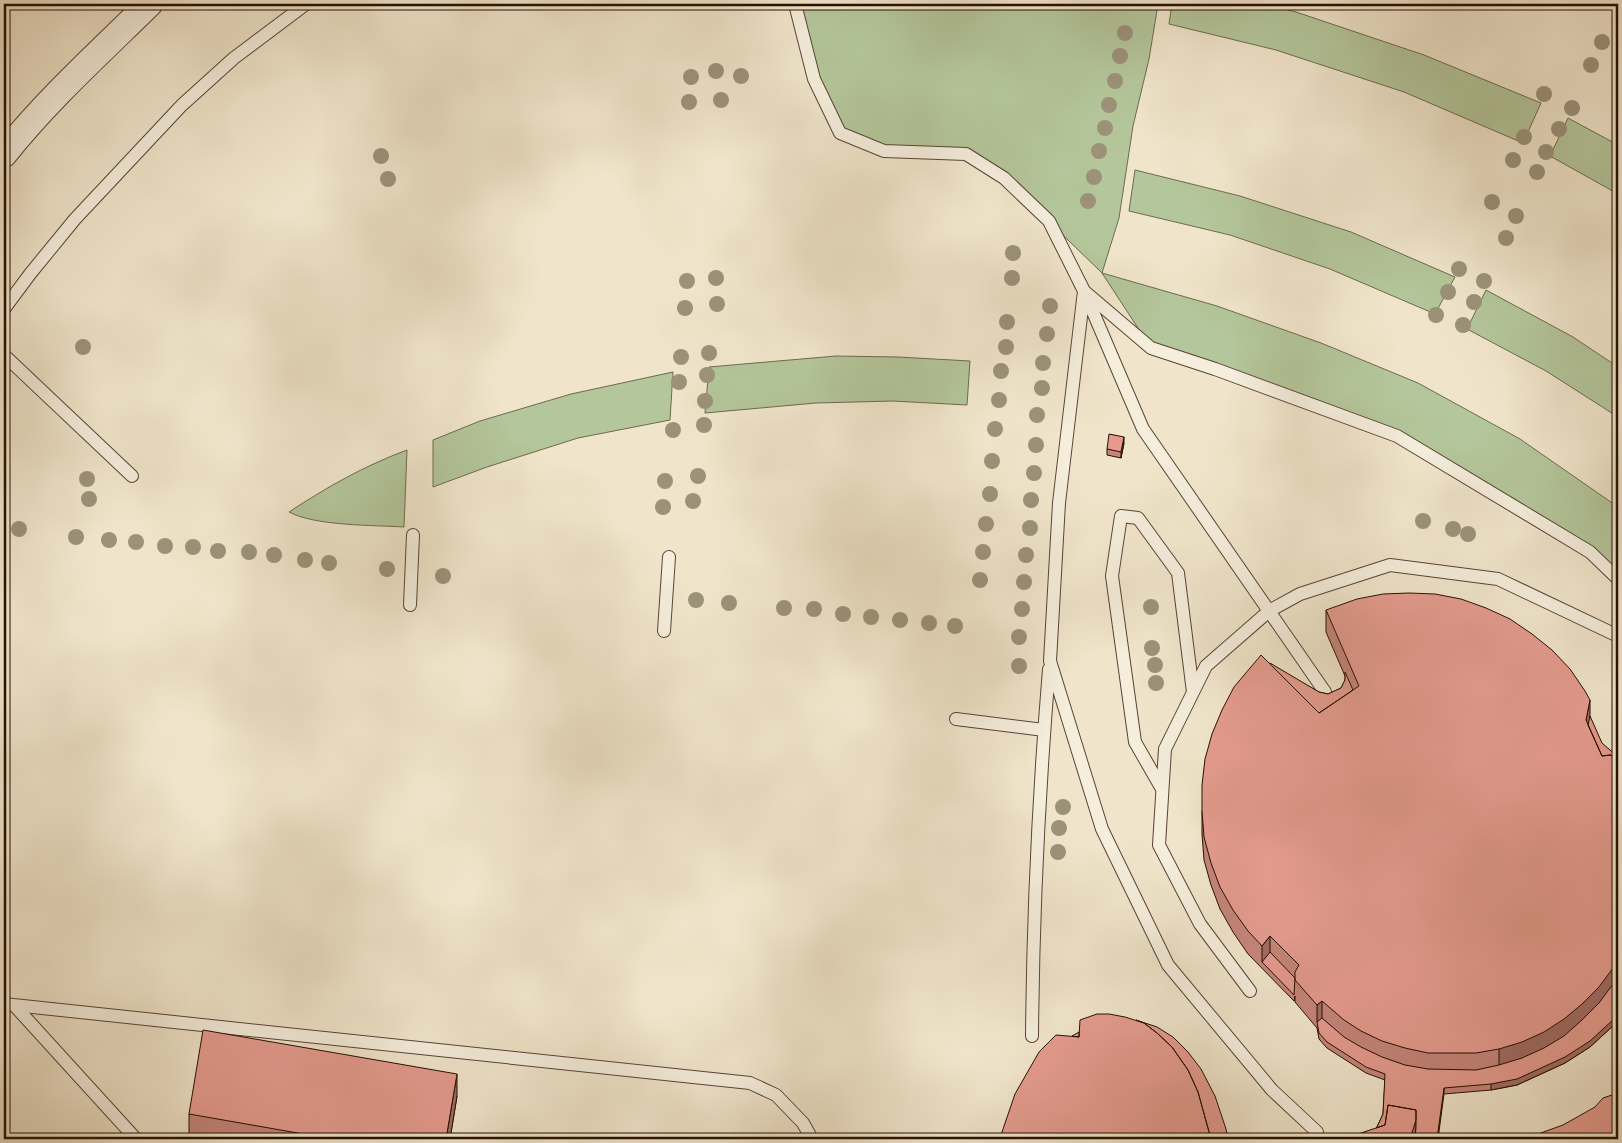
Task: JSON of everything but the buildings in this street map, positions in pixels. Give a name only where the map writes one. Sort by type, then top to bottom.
[{"type":"street","points":[[4,154],[18,136],[67,85],[149,4]]},
{"type":"lane","points":[[4,309],[30,274],[75,220],[182,104],[234,58],[306,4]]},
{"type":"lane","points":[[795,4],[814,79],[840,133],[884,151],[966,154],[1004,178],[1049,221],[1084,291],[1143,428],[1325,692]]},
{"type":"lane","points":[[1084,291],[1151,348],[1215,369],[1397,436],[1590,552],[1618,578]]},
{"type":"lane","points":[[1032,1036],[1033,925],[1059,503],[1084,291]]},
{"type":"lane","points":[[4,355],[132,476]]},
{"type":"lane","points":[[1162,789],[1135,742],[1112,576],[1121,516],[1138,518],[1178,573],[1193,692]]},
{"type":"lane","points":[[410,605],[413,535]]},
{"type":"lane","points":[[664,631],[669,557]]},
{"type":"lane","points":[[1250,991],[1200,924],[1159,845],[1164,748],[1206,666],[1270,611],[1300,594],[1390,565],[1498,579],[1618,636]]},
{"type":"lane","points":[[1050,661],[1102,830],[1168,965],[1272,1090],[1317,1132]]},
{"type":"lane","points":[[956,719],[1044,730]]},
{"type":"lane","points":[[9,1004],[136,1139]]},
{"type":"lane","points":[[9,1004],[750,1083],[776,1096],[804,1123],[812,1139]]},
{"type":"green space","points":[[795,4],[1158,4],[1149,59],[1133,126],[1119,218],[1102,273],[1004,178],[966,154],[884,151],[840,133],[814,79]]},
{"type":"green space","points":[[1172,4],[1264,4],[1296,12],[1424,55],[1541,103],[1523,143],[1404,92],[1276,50],[1169,24]]},
{"type":"green space","points":[[1568,118],[1618,145],[1618,194],[1550,156]]},
{"type":"green space","points":[[1135,170],[1240,196],[1351,232],[1455,277],[1435,314],[1330,269],[1230,235],[1129,211]]},
{"type":"green space","points":[[1102,273],[1217,306],[1321,343],[1418,383],[1520,439],[1618,507],[1618,579],[1590,552],[1397,436],[1151,348]]},
{"type":"green space","points":[[1486,290],[1573,337],[1618,367],[1618,417],[1546,371],[1467,329]]},
{"type":"green space","points":[[836,356],[970,361],[967,405],[893,401],[816,403],[705,413],[709,367]]},
{"type":"green space","points":[[673,372],[670,420],[578,438],[487,467],[433,487],[433,440],[480,421],[571,394]]},
{"type":"green space","points":[[407,450],[404,527],[328,522],[300,517],[289,512],[346,478]]}]
